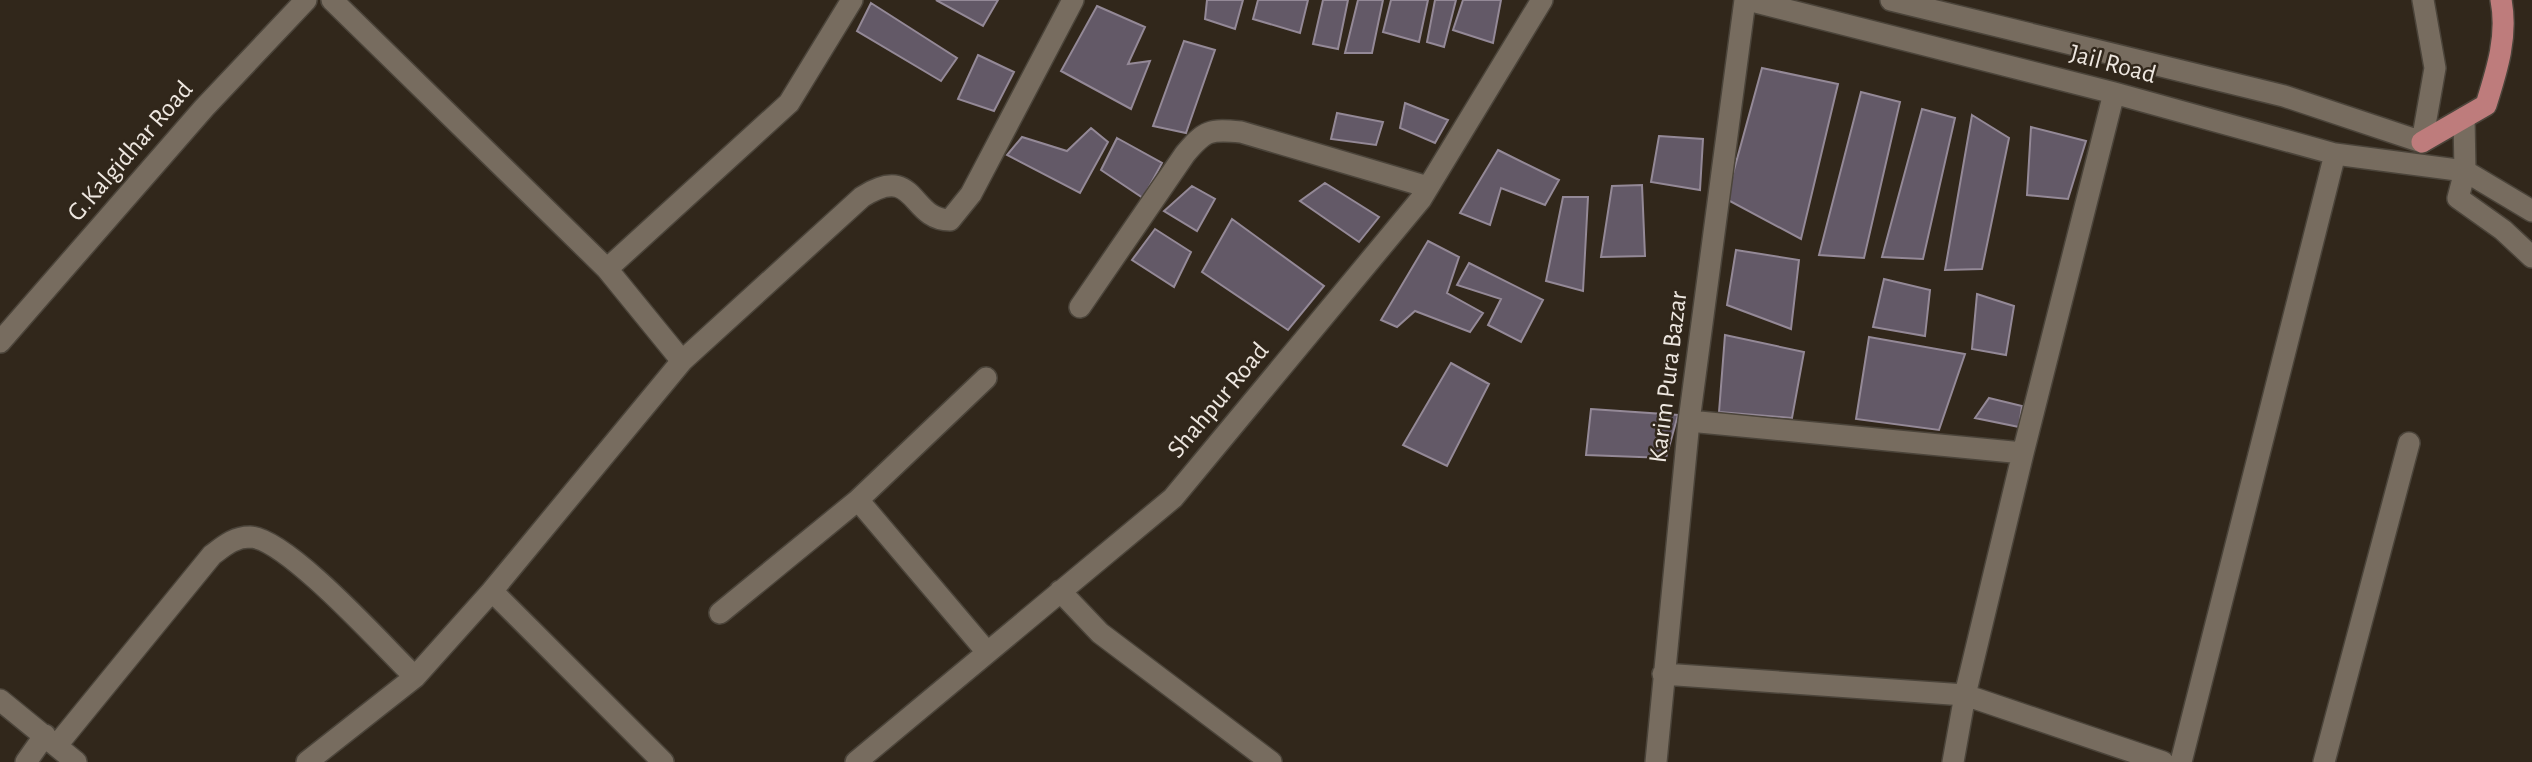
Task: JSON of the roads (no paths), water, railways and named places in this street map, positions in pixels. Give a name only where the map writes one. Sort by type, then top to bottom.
[{"type":"main road","points":[[2422,142],[2486,105],[2500,60],[2504,15],[2501,0]]},
{"type":"street","name":"G.Kalgidhar Road","points":[[0,342],[204,108],[306,0]]},
{"type":"street","points":[[332,0],[607,269],[682,361]]},
{"type":"street","points":[[607,269],[789,103],[852,0]]},
{"type":"street","points":[[307,762],[415,677],[492,591],[682,361],[862,197],[884,184],[902,189],[936,217],[950,220],[971,194],[1073,0]]},
{"type":"street","name":"Shahpur Road","points":[[856,762],[1173,498],[1427,187],[1542,0]]},
{"type":"street","name":"Jail Road","points":[[1747,0],[2114,93],[2335,154],[2465,171]]},
{"type":"street","name":"Karim Pura Bazar","points":[[1656,762],[1689,421],[1747,0]]},
{"type":"street","name":"Jail Road","points":[[1891,0],[2284,96],[2422,142]]},
{"type":"street","points":[[2422,142],[2435,68],[2423,0]]},
{"type":"street","points":[[1953,762],[1965,695],[2023,453],[2114,93]]},
{"type":"street","points":[[2464,118],[2465,171],[2458,198],[2503,230],[2532,257]]},
{"type":"street","points":[[1080,307],[1185,154],[1200,136],[1216,130],[1241,132],[1427,187]]},
{"type":"street","points":[[2181,762],[2335,154]]},
{"type":"street","points":[[2465,171],[2530,209]]},
{"type":"street","points":[[720,613],[858,500],[986,378]]},
{"type":"street","points":[[1689,421],[2023,453]]},
{"type":"street","points":[[2324,762],[2409,443]]},
{"type":"street","points":[[858,500],[987,652]]},
{"type":"street","points":[[26,762],[51,740],[212,555],[229,541],[252,537],[291,556],[415,677]]},
{"type":"street","points":[[492,591],[663,762]]},
{"type":"street","points":[[1060,591],[1100,633],[1271,762]]},
{"type":"street","points":[[1663,674],[1965,695],[2163,762]]},
{"type":"street","points":[[0,700],[76,762]]}]
